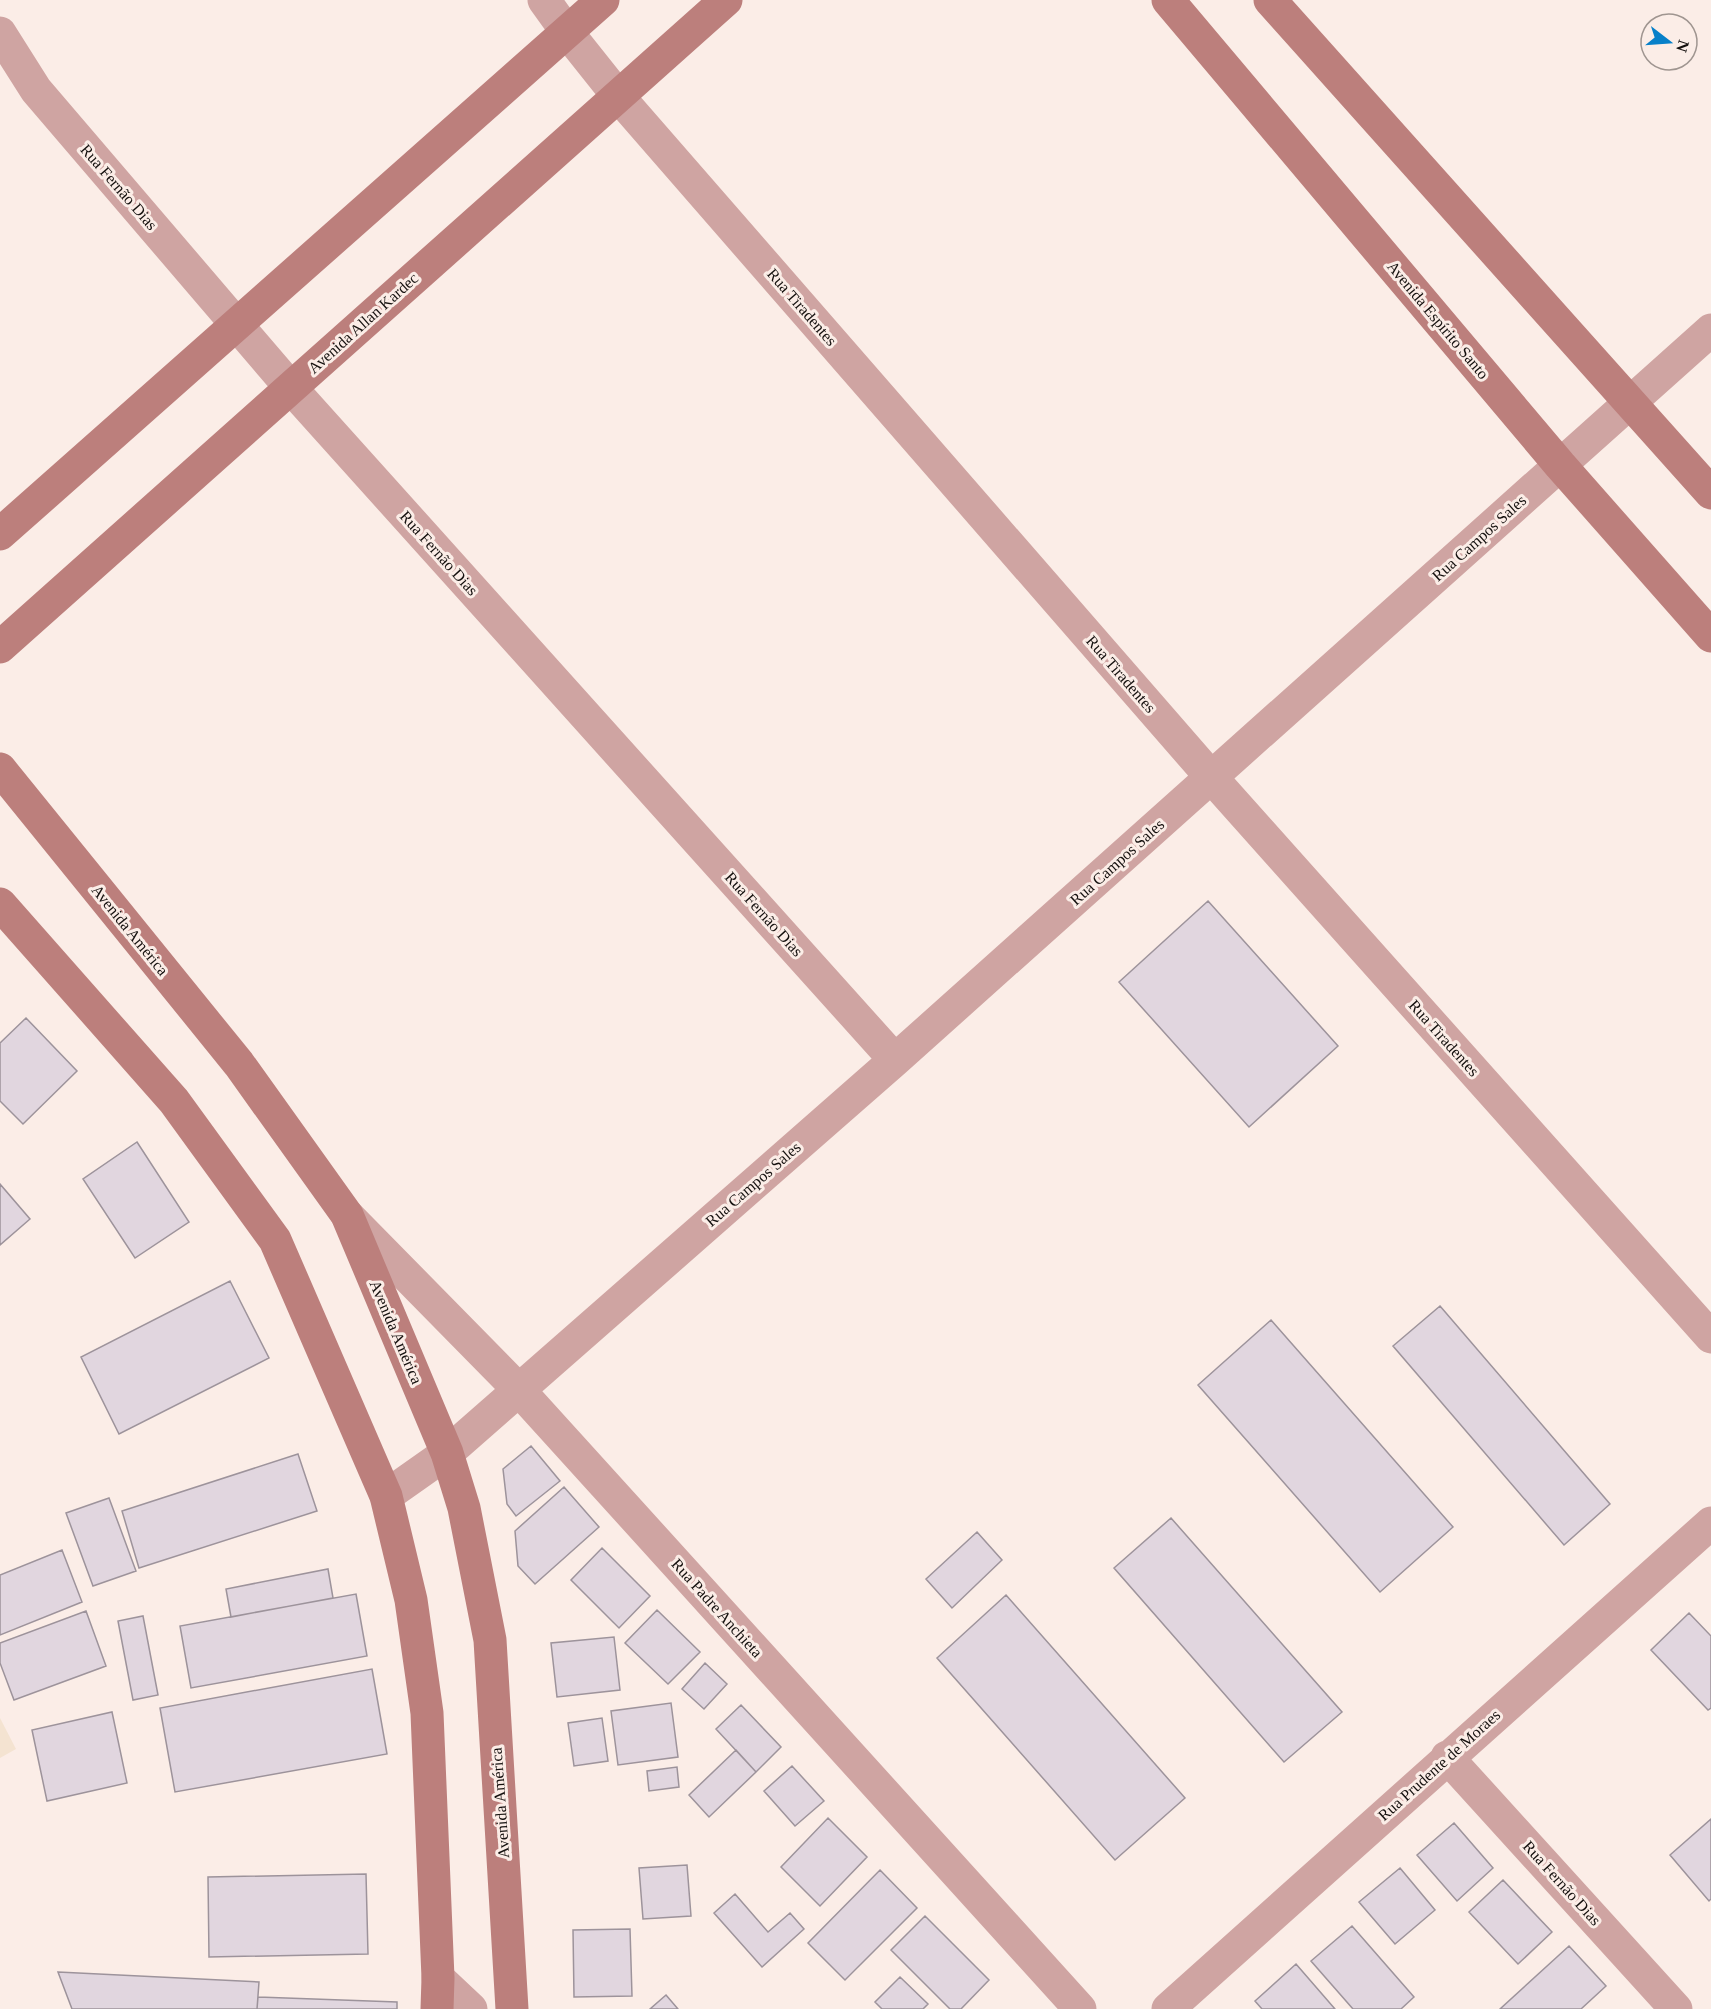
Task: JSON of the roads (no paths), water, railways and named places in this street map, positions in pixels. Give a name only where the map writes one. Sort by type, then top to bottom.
[{"type":"main road","points":[[0,534],[603,0]]},
{"type":"main road","name":"Avenida Allan Kardec","points":[[0,647],[726,0]]},
{"type":"main road","name":"Avenida Espírito Santo","points":[[1168,0],[1560,465],[1711,636]]},
{"type":"main road","points":[[1270,0],[1711,493]]},
{"type":"main road","name":"Avenida América","points":[[0,769],[238,1064],[347,1215],[447,1453],[464,1508],[490,1640],[512,2009]]},
{"type":"main road","points":[[0,903],[174,1101],[275,1240],[386,1496],[411,1600],[427,1713],[438,1994]]},
{"type":"street","name":"Rua Tiradentes","points":[[544,0],[618,96],[1212,778],[1711,1337]]},
{"type":"street","name":"Rua Fernão Dias","points":[[0,33],[36,90],[291,388],[895,1060]]},
{"type":"street","name":"Rua Campos Sales","points":[[386,1496],[447,1453],[895,1060],[1711,330]]},
{"type":"street","name":"Rua Padre Anchieta","points":[[347,1215],[519,1390],[1080,2009]]},
{"type":"street","name":"Rua Prudente de Moraes","points":[[1168,2009],[1711,1523]]},
{"type":"street","name":"Rua Fernão Dias","points":[[1448,1757],[1676,2009]]},
{"type":"street","points":[[438,1994],[471,2009]]}]
